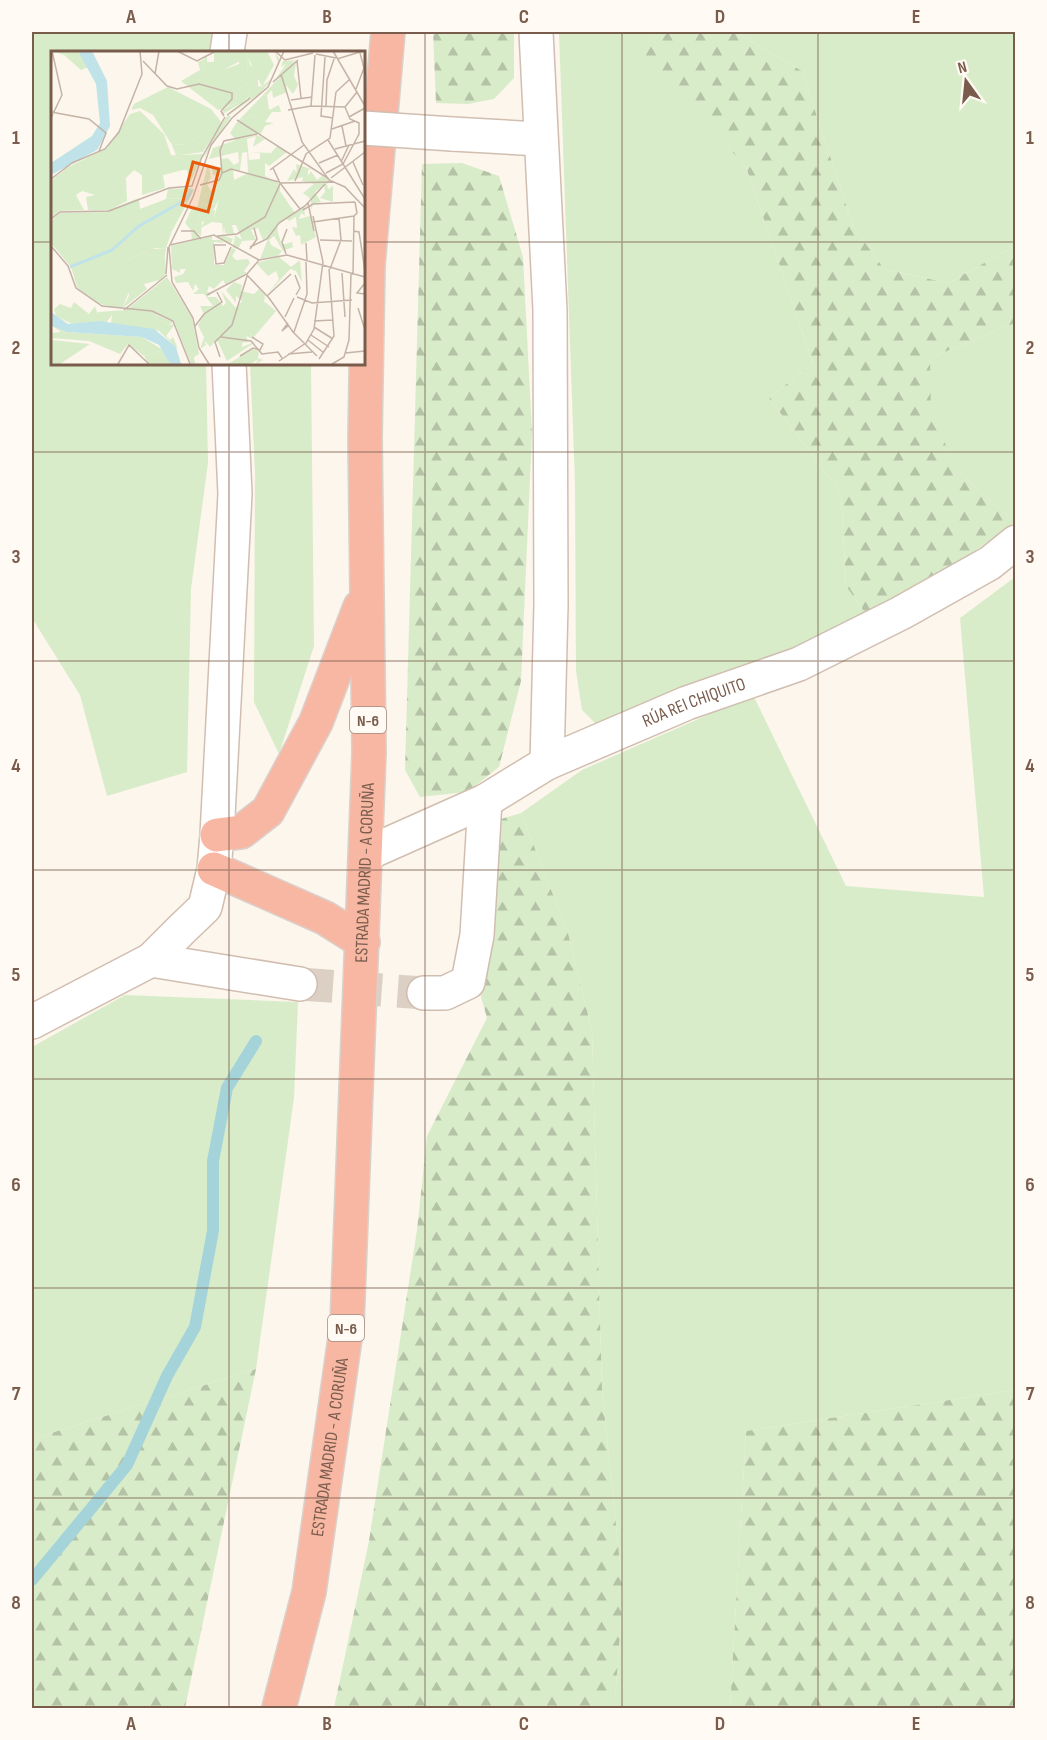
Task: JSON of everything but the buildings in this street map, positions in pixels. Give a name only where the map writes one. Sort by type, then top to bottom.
[{"type":"highway","name":"ESTRADA MADRID - A CORUÑA","points":[[279,1708],[309,1592],[347,1324],[369,753],[365,438],[368,265],[388,32]]},
{"type":"highway","points":[[217,835],[241,832],[268,811],[316,722],[368,586]]},
{"type":"highway","points":[[214,869],[326,918],[363,942]]},
{"type":"street","points":[[227,51],[230,32]]},
{"type":"street","points":[[536,32],[550,310],[551,605],[547,763]]},
{"type":"street","points":[[364,128],[540,139]]},
{"type":"street","points":[[32,1022],[151,960],[205,907],[214,869],[217,835],[235,494],[229,364]]},
{"type":"street","name":"RÚA REI CHIQUITO","points":[[366,854],[485,801],[547,763],[687,703],[799,664],[902,613],[980,569],[1016,542]]},
{"type":"street","points":[[424,993],[445,993],[468,982],[477,934],[485,801]]},
{"type":"street","points":[[151,960],[300,984]]},
{"type":"green space","points":[[32,32],[215,32],[213,51],[51,51],[51,364],[206,364],[208,463],[191,589],[187,772],[107,796],[80,695],[32,618]]},
{"type":"green space","points":[[433,32],[514,32],[514,78],[494,99],[468,104],[436,103]]},
{"type":"green space","points":[[559,32],[660,32],[637,45],[746,167],[813,363],[769,398],[841,493],[846,586],[868,617],[600,728],[582,710],[576,671],[575,484]]},
{"type":"green space","points":[[660,32],[735,32],[802,71],[853,226],[884,269],[948,283],[1015,246],[1015,323],[930,358],[931,418],[963,476],[1015,522],[972,553],[868,617],[846,586],[841,493],[769,398],[813,363],[746,167],[636,45]]},
{"type":"green space","points":[[735,32],[1015,32],[1015,246],[948,283],[884,269],[853,226],[802,71]]},
{"type":"green space","points":[[462,163],[499,176],[523,257],[532,433],[521,681],[499,767],[467,792],[420,797],[405,770],[422,164]]},
{"type":"green space","points":[[1015,323],[1015,522],[963,476],[930,418],[930,358]]},
{"type":"green space","points":[[250,364],[311,364],[314,646],[279,754],[254,702],[255,474]]},
{"type":"green space","points":[[1015,577],[1015,1390],[746,1431],[730,1708],[600,1708],[615,1699],[623,1592],[602,1391],[592,1031],[568,933],[521,813],[582,770],[753,695],[846,886],[984,897],[960,618]]},
{"type":"green space","points":[[521,813],[568,933],[592,1031],[602,1391],[623,1592],[615,1700],[600,1708],[334,1708],[369,1541],[417,1230],[427,1136],[487,1018],[477,983],[491,822]]},
{"type":"green space","points":[[125,995],[298,1002],[294,1098],[256,1369],[32,1439],[32,1047]]},
{"type":"green space","points":[[256,1369],[185,1708],[32,1708],[32,1439]]},
{"type":"green space","points":[[1015,1390],[1015,1708],[730,1708],[746,1431]]},
{"type":"waterway","points":[[32,1580],[127,1465],[167,1376],[195,1327],[213,1231],[213,1161],[227,1088],[256,1041]]},
{"type":"tunnel","points":[[300,984],[424,993]]}]
